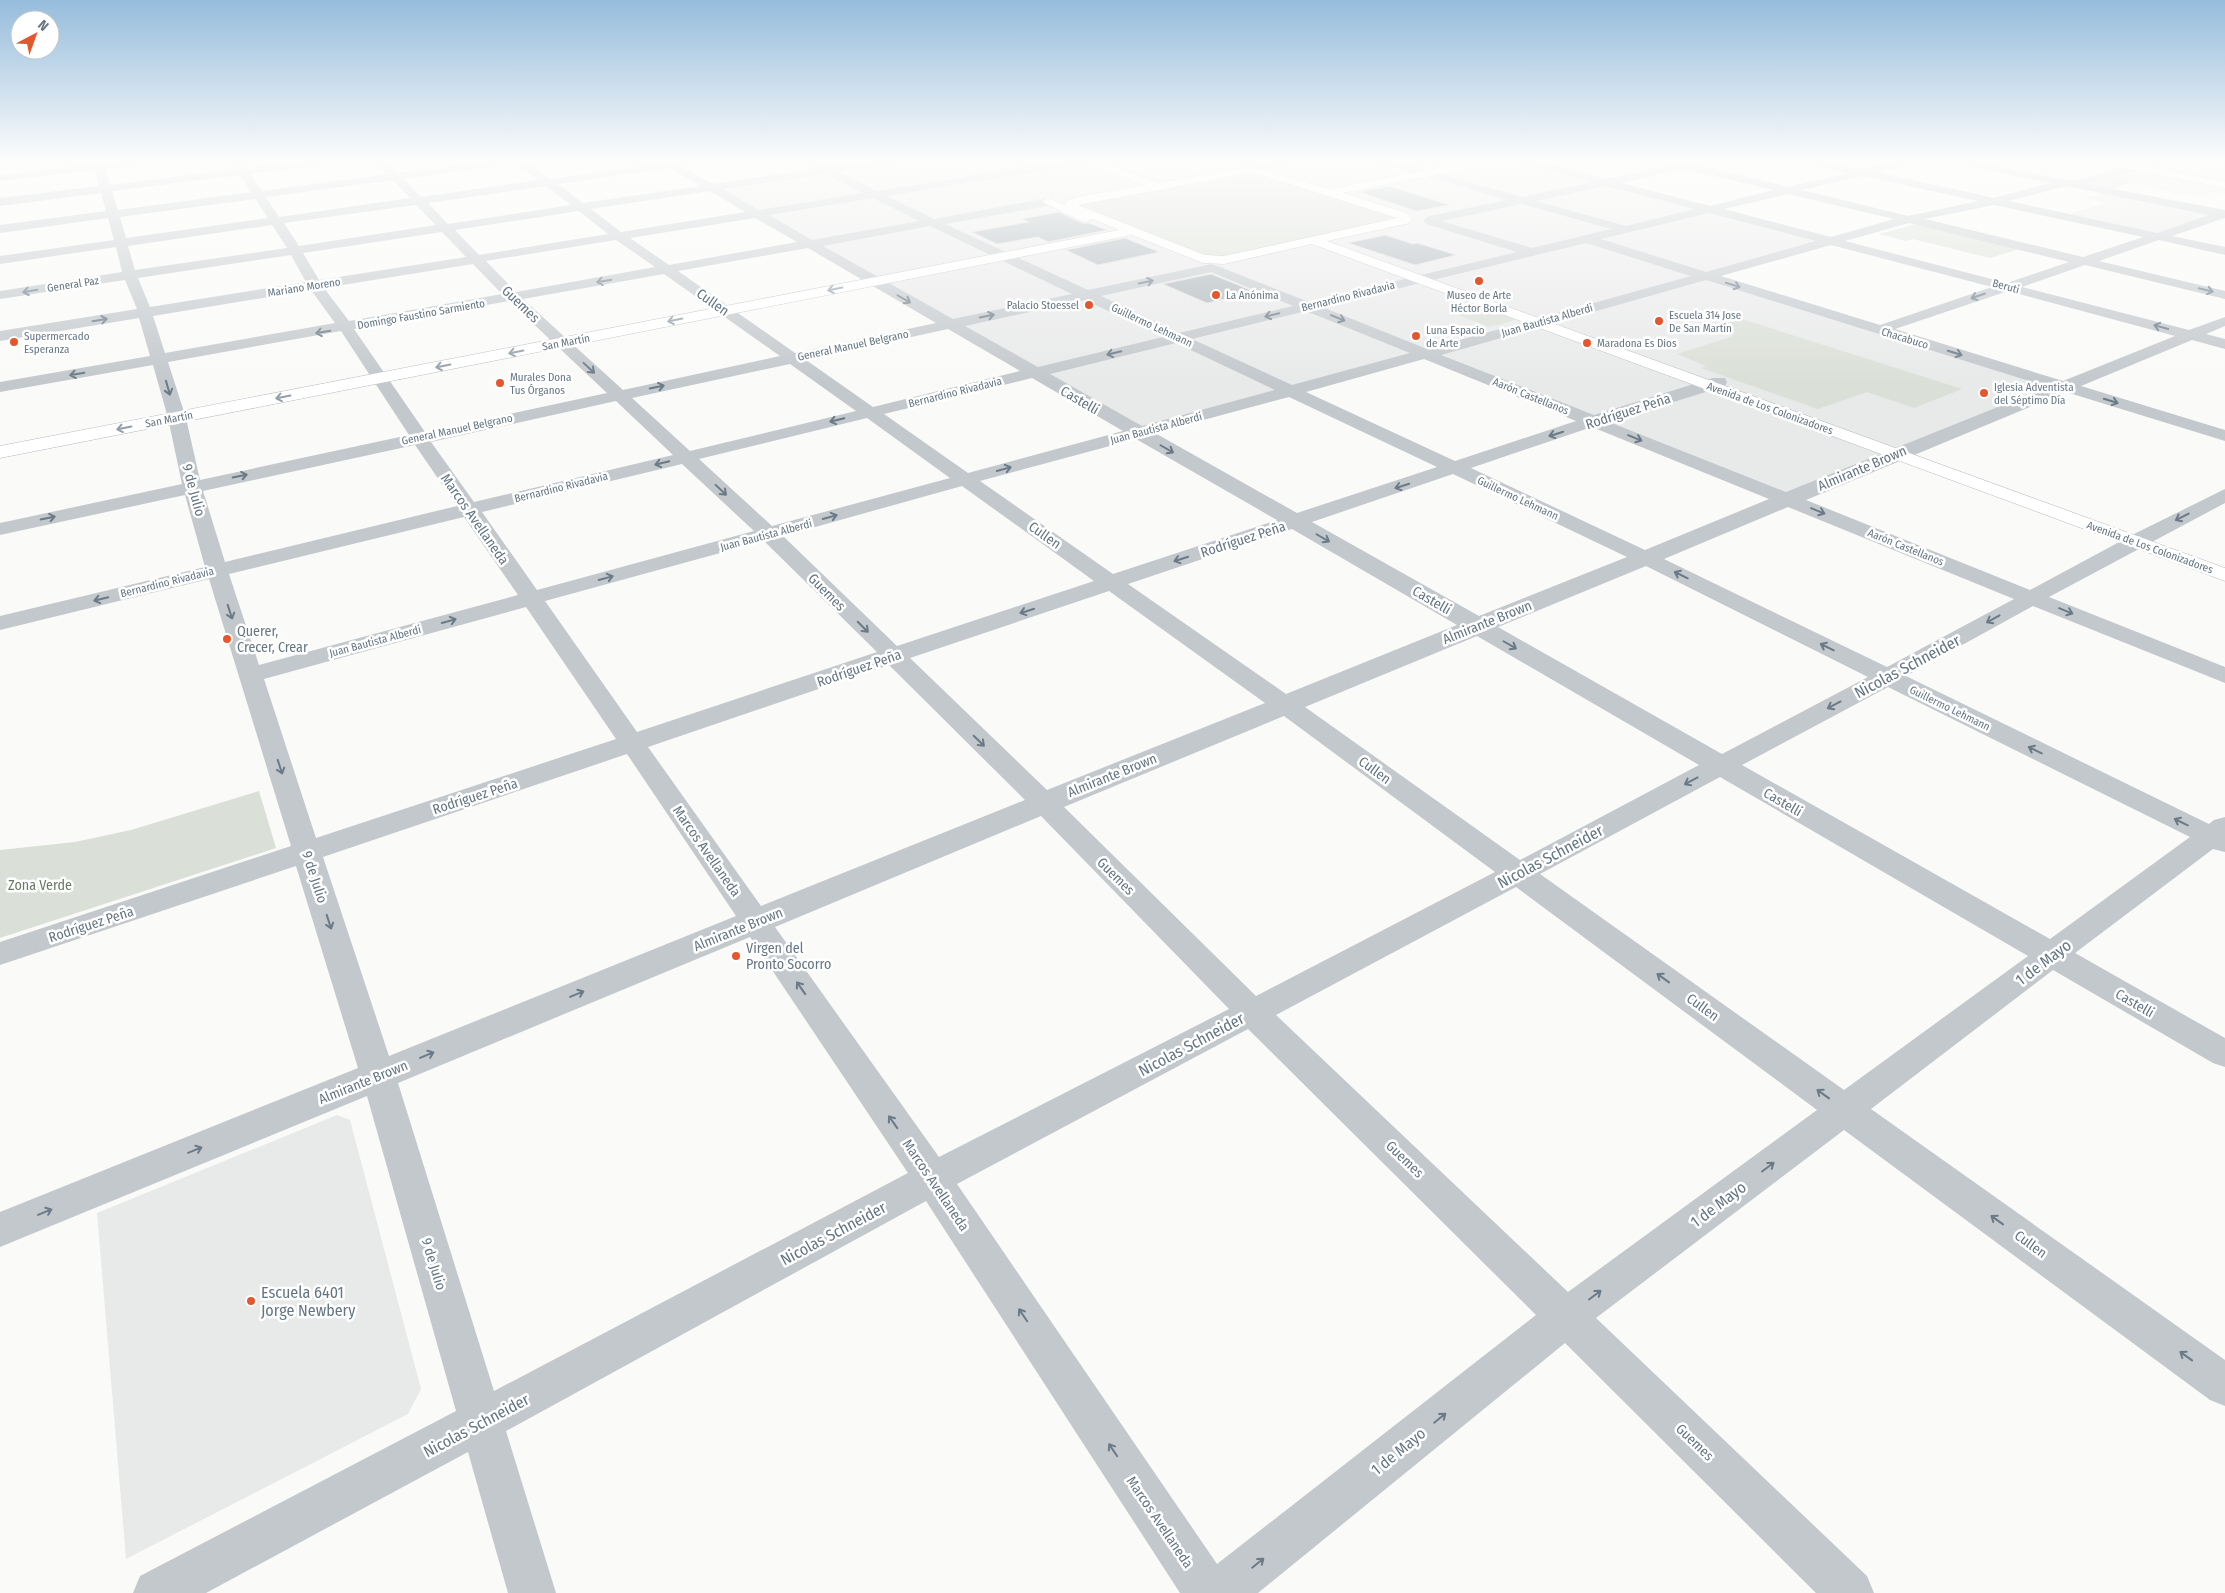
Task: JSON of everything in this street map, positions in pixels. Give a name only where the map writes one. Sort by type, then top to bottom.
[{"type":"main road","name":"San Martín","points":[[0,452],[1110,235]]},
{"type":"main road","name":"Aarón Castellanos","points":[[1136,235],[1207,263]]},
{"type":"main road","name":"General Manuel Belgrano","points":[[1323,242],[1348,235]]},
{"type":"main road","name":"General Manuel Belgrano","points":[[1207,263],[1355,235]]},
{"type":"main road","name":"Avenida de Los Colonizadores","points":[[1323,242],[2138,539],[2225,575]]},
{"type":"main road","name":"Avenida de Los Colonizadores","points":[[2138,539],[2225,566]]},
{"type":"street","name":"9 de Julio","points":[[119,235],[130,276],[145,312],[177,418],[192,486],[217,571],[378,1075],[532,1593]]},
{"type":"street","points":[[0,260],[175,235]]},
{"type":"street","name":"Marcos Avellaneda","points":[[285,235],[315,285],[468,510],[756,921],[932,1179],[1208,1593]]},
{"type":"street","name":"General Paz","points":[[0,295],[395,235]]},
{"type":"street","name":"Guemes","points":[[452,235],[513,297],[769,534],[1044,803],[1252,1012],[1850,1593]]},
{"type":"street","name":"Mariano Moreno","points":[[0,336],[622,235]]},
{"type":"street","name":"Castelli","points":[[792,235],[2225,1054]]},
{"type":"street","name":"Domingo Faustino Sarmiento","points":[[0,388],[863,235]]},
{"type":"street","name":"Guillermo Lehmann","points":[[960,235],[1180,337],[1646,558],[1887,677],[2220,835]]},
{"type":"street","points":[[1478,235],[1531,252]]},
{"type":"street","name":"Bernardino Rivadavia","points":[[0,623],[1600,235]]},
{"type":"street","name":"Beruti","points":[[1810,235],[2225,344]]},
{"type":"street","name":"Juan Bautista Alberdi","points":[[250,675],[1138,433],[1851,235]]},
{"type":"street","points":[[1977,235],[2225,294]]},
{"type":"street","points":[[2154,235],[2225,252]]},
{"type":"street","name":"Cullen","points":[[618,236],[1285,705],[2225,1385]]},
{"type":"street","points":[[1879,330],[2157,236]]},
{"type":"street","name":"Chacabuco","points":[[1586,239],[2225,436]]},
{"type":"street","name":"General Manuel Belgrano","points":[[0,529],[1088,294],[1207,263]]},
{"type":"street","name":"Aarón Castellanos","points":[[1207,263],[1308,306],[2225,676]]},
{"type":"street","name":"Almirante Brown","points":[[0,1230],[2225,321]]},
{"type":"street","name":"Rodríguez Peña","points":[[0,954],[1712,383]]},
{"type":"street","name":"Nicolas Schneider","points":[[157,1593],[481,1422],[932,1179],[1311,983],[1720,766],[2138,539],[2225,495]]},
{"type":"street","name":"1 de Mayo","points":[[1220,1593],[1567,1316],[2052,955],[2220,835]]},
{"type":"shaded area","points":[[793,235],[1809,235],[1831,241],[1705,276],[2063,386],[1787,499],[1425,353],[1138,433]]},
{"type":"shaded area","name":"Escuela 6401 Jorge Newbery","points":[[337,1115],[350,1120],[421,1389],[408,1414],[126,1559],[97,1213]]},
{"type":"green space","points":[[1155,235],[1321,235],[1229,256],[1206,256]]},
{"type":"green space","points":[[1884,235],[1970,235],[2023,248],[1990,258],[1913,239],[1906,241]]},
{"type":"green space","points":[[1486,308],[1515,320],[1490,327],[1458,315]]},
{"type":"green space","points":[[1742,319],[1962,389],[1914,408],[1867,392],[1818,409],[1701,368],[1706,366],[1677,354],[1734,336],[1712,328]]},
{"type":"green space","name":"Zona Verde","points":[[259,791],[276,848],[0,938],[0,850],[75,842],[131,830]]},
{"type":"building","points":[[979,235],[1081,235],[1048,242],[1038,237],[997,244]]},
{"type":"building","points":[[1386,235],[1456,255],[1415,265],[1348,243]]},
{"type":"building","points":[[1125,238],[1159,252],[1098,265],[1066,250]]},
{"type":"building","name":"La Anónima","points":[[1211,274],[1255,292],[1207,303],[1163,284]]},
{"type":"place","name":"Museo de Arte Héctor Borla","points":[[1479,281]]},
{"type":"place","name":"La Anónima","points":[[1216,295]]},
{"type":"place","name":"Palacio Stoessel","points":[[1089,305]]},
{"type":"place","name":"Escuela 314 Jose De San Martín","points":[[1659,321]]},
{"type":"place","name":"Luna Espacio de Arte","points":[[1416,336]]},
{"type":"place","name":"Supermercado Esperanza","points":[[14,342]]},
{"type":"place","name":"Maradona Es Dios","points":[[1587,343]]},
{"type":"place","name":"Murales Dona Tus Órganos","points":[[500,383]]},
{"type":"place","name":"Iglesia Adventista del Séptimo Día","points":[[1984,393]]},
{"type":"place","name":"Querer, Crecer, Crear","points":[[227,639]]},
{"type":"place","name":"Virgen del Pronto Socorro","points":[[736,956]]},
{"type":"place","name":"Escuela 6401 Jorge Newbery","points":[[251,1301]]}]
